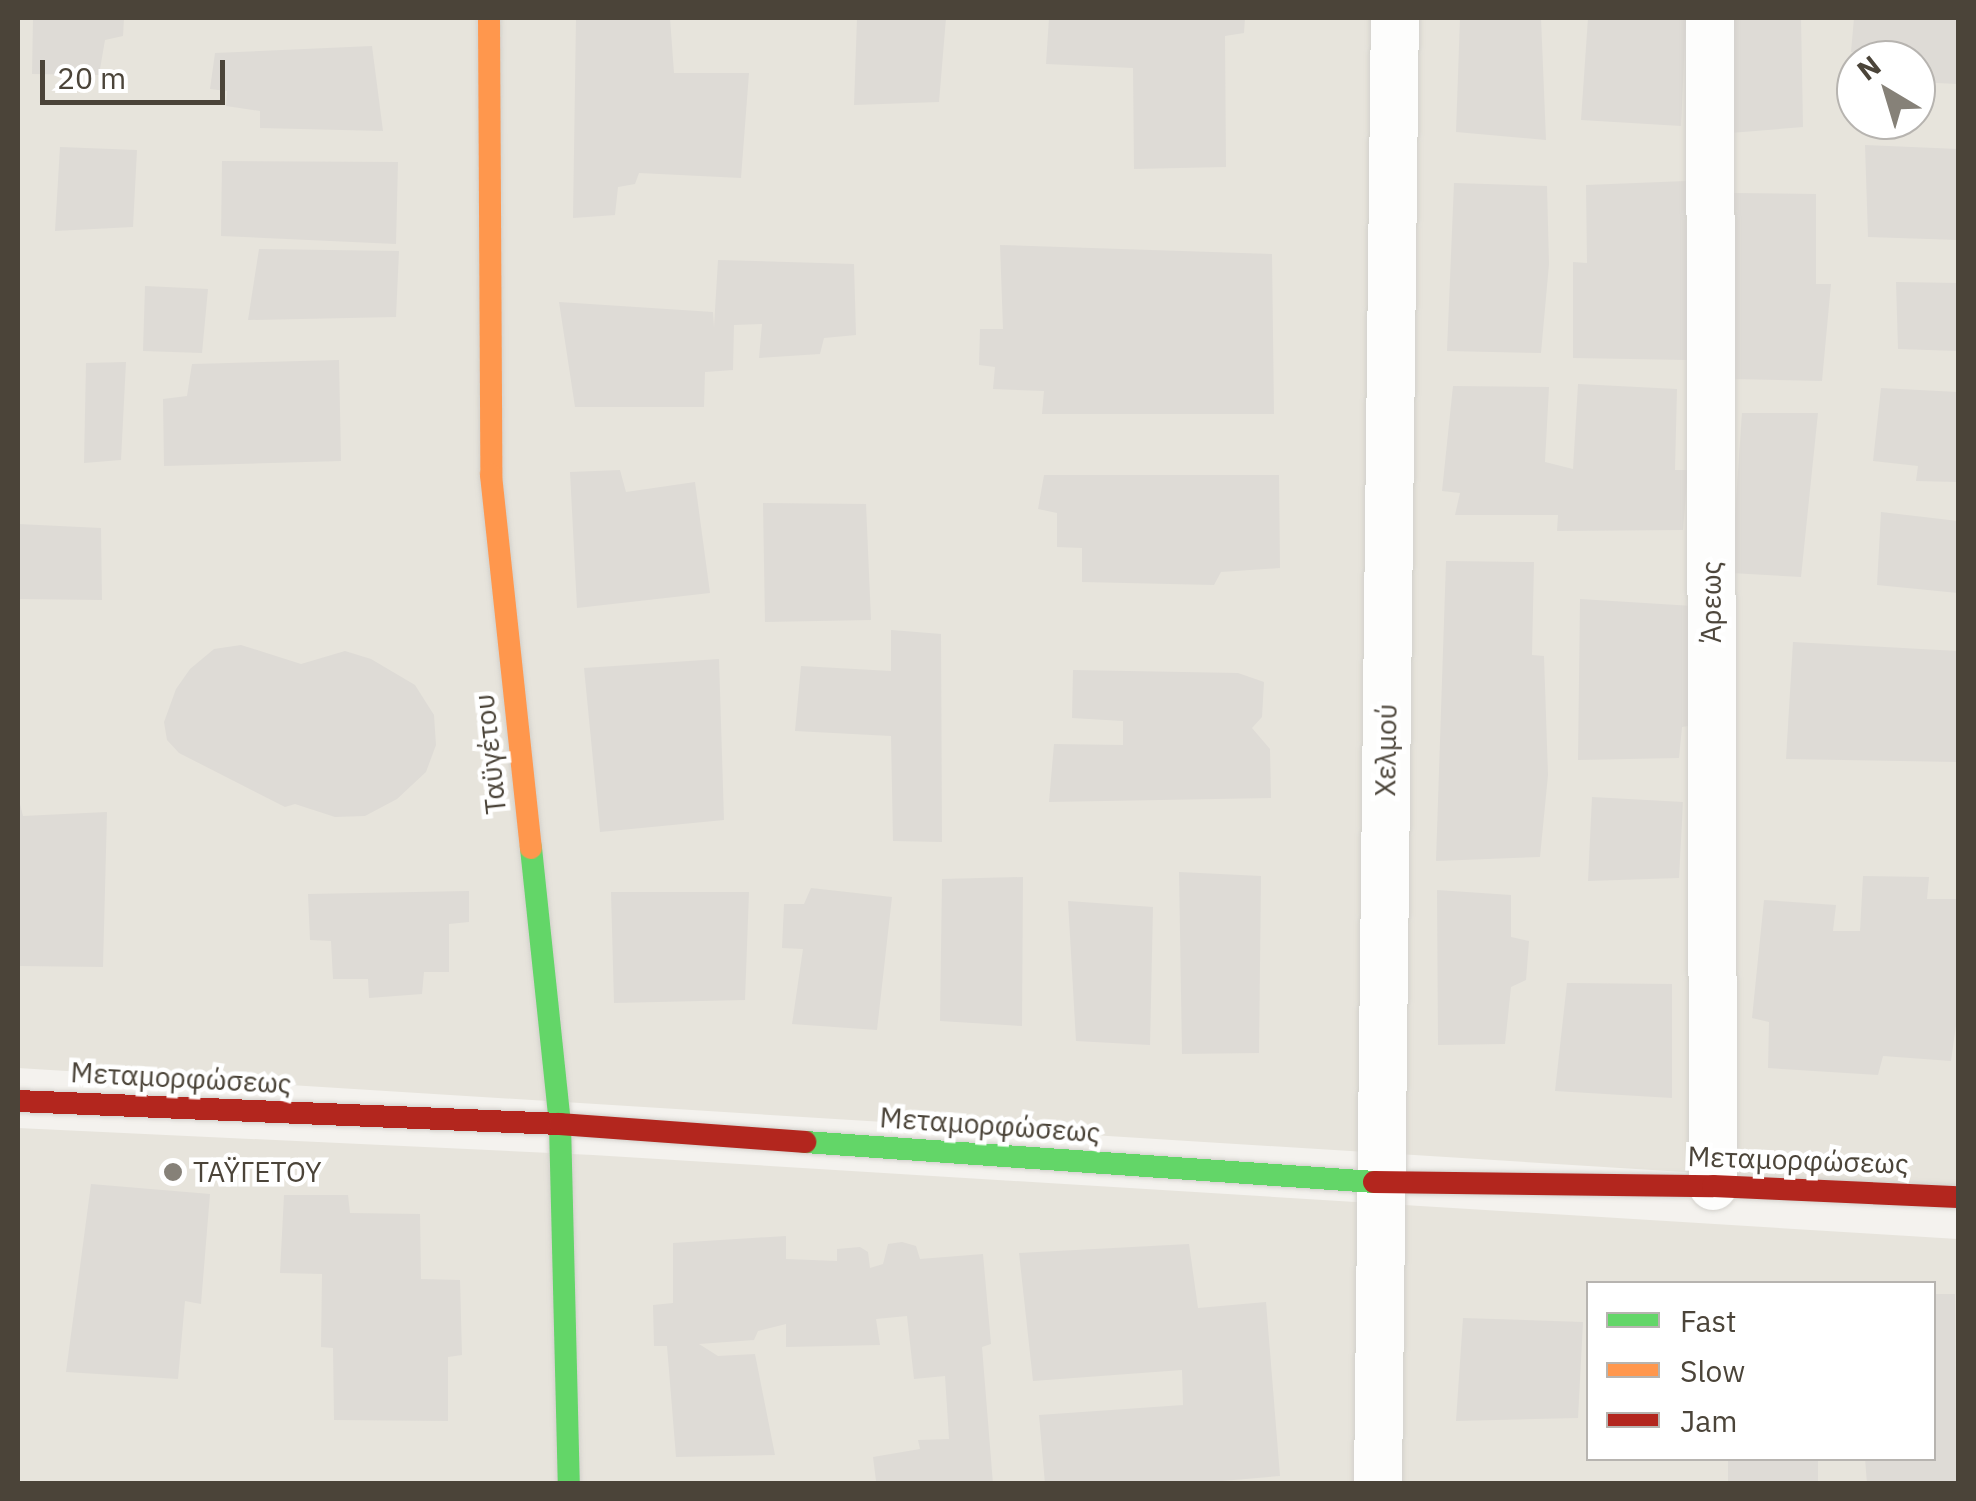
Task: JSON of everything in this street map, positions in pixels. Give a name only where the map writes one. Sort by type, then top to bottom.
[{"type":"street","name":"Ταϋγέτου","points":[[489,18],[490,474],[560,1124],[569,1484]]},
{"type":"street","name":"Χελμού","points":[[1378,1484],[1395,18]]},
{"type":"street","name":"Άρεως","points":[[1710,18],[1713,1186]]},
{"type":"street","name":"Μεταμορφώσεως","points":[[18,1101],[560,1124],[1381,1183],[1713,1186],[1958,1197]]},
{"type":"shaded area","points":[[18,18],[1958,18],[1958,1189],[18,1068]]},
{"type":"shaded area","points":[[18,1128],[593,1155],[1958,1239],[1958,1483],[18,1484]]},
{"type":"building","points":[[33,18],[124,18],[123,36],[105,40],[99,75],[32,74]]},
{"type":"building","points":[[576,18],[670,18],[674,73],[749,73],[741,178],[639,173],[635,184],[618,187],[615,215],[573,218]]},
{"type":"building","points":[[857,18],[946,18],[939,102],[854,105]]},
{"type":"building","points":[[1049,18],[1245,18],[1244,33],[1225,36],[1226,167],[1134,169],[1133,68],[1046,64]]},
{"type":"building","points":[[1460,18],[1541,18],[1546,140],[1456,132]]},
{"type":"building","points":[[1588,18],[1686,18],[1681,126],[1581,120]]},
{"type":"building","points":[[1731,18],[1801,18],[1803,127],[1730,133]]},
{"type":"building","points":[[1854,18],[1958,18],[1958,84],[1936,83],[1936,40],[1852,40]]},
{"type":"building","points":[[372,46],[383,131],[260,128],[260,111],[226,106],[227,91],[210,89],[215,53]]},
{"type":"building","points":[[1865,145],[1958,149],[1958,240],[1868,237]]},
{"type":"building","points":[[60,147],[137,150],[133,227],[55,231]]},
{"type":"building","points":[[222,161],[398,162],[396,244],[221,236]]},
{"type":"building","points":[[1686,181],[1688,360],[1573,358],[1573,262],[1587,263],[1586,185]]},
{"type":"building","points":[[1454,183],[1547,186],[1549,264],[1541,353],[1447,351]]},
{"type":"building","points":[[1734,193],[1816,194],[1816,284],[1831,284],[1822,381],[1732,379]]},
{"type":"building","points":[[1000,245],[1272,254],[1274,414],[1042,414],[1044,391],[993,389],[995,367],[979,365],[980,329],[1003,329]]},
{"type":"building","points":[[259,249],[399,251],[396,317],[248,320]]},
{"type":"building","points":[[718,260],[854,264],[856,335],[824,338],[820,354],[759,358],[762,324],[734,325],[733,370],[705,372],[704,407],[575,407],[559,302],[713,312],[714,327]]},
{"type":"building","points":[[1896,282],[1958,283],[1958,351],[1898,349]]},
{"type":"building","points":[[145,286],[208,289],[202,353],[143,351]]},
{"type":"building","points":[[339,360],[341,461],[164,466],[163,399],[187,396],[192,364]]},
{"type":"building","points":[[126,362],[121,460],[84,463],[86,363]]},
{"type":"building","points":[[1578,384],[1677,389],[1675,470],[1688,470],[1683,530],[1557,531],[1558,515],[1455,515],[1460,493],[1442,491],[1453,386],[1549,387],[1545,462],[1573,469]]},
{"type":"building","points":[[1881,388],[1958,392],[1958,482],[1916,481],[1918,466],[1873,461]]},
{"type":"building","points":[[1742,413],[1818,413],[1801,577],[1731,573]]},
{"type":"building","points":[[620,470],[626,492],[695,482],[710,593],[577,608],[570,472]]},
{"type":"building","points":[[1044,475],[1279,475],[1280,568],[1221,572],[1214,585],[1082,582],[1082,548],[1057,547],[1057,513],[1038,509]]},
{"type":"building","points":[[763,503],[866,504],[871,620],[765,622]]},
{"type":"building","points":[[1881,512],[1958,521],[1958,593],[1877,585]]},
{"type":"building","points":[[18,524],[101,528],[102,600],[18,599]]},
{"type":"building","points":[[1446,561],[1534,562],[1532,655],[1544,656],[1548,775],[1540,857],[1436,861]]},
{"type":"building","points":[[1580,599],[1693,606],[1694,725],[1682,727],[1679,758],[1578,760]]},
{"type":"building","points":[[891,630],[941,634],[942,842],[893,841],[891,736],[795,731],[801,666],[891,671]]},
{"type":"building","points":[[1793,642],[1958,651],[1958,762],[1786,759]]},
{"type":"building","points":[[241,645],[301,664],[345,651],[371,659],[415,685],[434,715],[436,745],[426,772],[397,799],[365,816],[335,817],[295,804],[285,807],[179,753],[167,740],[164,722],[176,689],[190,669],[214,649]]},
{"type":"building","points":[[719,659],[724,820],[600,832],[584,668]]},
{"type":"building","points":[[1073,670],[1238,673],[1264,682],[1262,717],[1252,728],[1270,749],[1271,798],[1049,802],[1054,744],[1123,745],[1123,721],[1072,718]]},
{"type":"building","points":[[18,796],[23,816],[107,812],[103,967],[20,966]]},
{"type":"building","points":[[1592,797],[1683,802],[1679,878],[1588,881]]},
{"type":"building","points":[[1179,872],[1261,876],[1259,1053],[1182,1054]]},
{"type":"building","points":[[1863,876],[1929,877],[1927,899],[1958,899],[1958,1011],[1951,1061],[1883,1056],[1878,1075],[1768,1068],[1769,1022],[1752,1018],[1764,900],[1836,905],[1833,931],[1860,931]]},
{"type":"building","points":[[1023,877],[1022,1026],[940,1021],[942,879]]},
{"type":"building","points":[[811,888],[892,897],[877,1030],[792,1024],[803,949],[782,948],[784,904],[804,904]]},
{"type":"building","points":[[1437,890],[1511,895],[1511,937],[1529,941],[1526,980],[1511,987],[1505,1044],[1438,1045]]},
{"type":"building","points":[[469,891],[469,922],[449,924],[449,972],[424,972],[422,994],[369,998],[368,979],[333,979],[331,941],[310,940],[308,894]]},
{"type":"building","points":[[611,892],[749,892],[745,1000],[614,1003]]},
{"type":"building","points":[[1068,901],[1153,907],[1150,1045],[1076,1041]]},
{"type":"building","points":[[1567,983],[1672,984],[1672,1098],[1555,1091]]},
{"type":"building","points":[[91,1184],[210,1194],[201,1304],[185,1301],[178,1379],[66,1372]]},
{"type":"building","points":[[284,1195],[348,1195],[350,1213],[420,1214],[421,1279],[460,1280],[462,1355],[448,1357],[448,1421],[334,1420],[333,1348],[321,1347],[322,1274],[280,1273]]},
{"type":"building","points":[[786,1236],[786,1259],[837,1261],[837,1249],[860,1247],[868,1252],[870,1268],[883,1264],[888,1244],[902,1242],[916,1246],[920,1259],[983,1254],[991,1344],[982,1347],[993,1484],[876,1481],[873,1457],[920,1449],[918,1440],[949,1439],[945,1376],[914,1379],[907,1316],[876,1319],[880,1345],[786,1347],[786,1324],[758,1331],[754,1340],[699,1344],[718,1356],[755,1354],[775,1455],[676,1457],[667,1346],[654,1346],[653,1305],[673,1303],[673,1243]]},
{"type":"building","points":[[1189,1244],[1198,1308],[1266,1302],[1280,1476],[1187,1484],[1045,1484],[1039,1415],[1183,1405],[1182,1370],[1033,1381],[1019,1253]]},
{"type":"building","points":[[1936,1294],[1955,1294],[1956,1484],[1867,1484],[1865,1461],[1936,1461]]},
{"type":"building","points":[[1463,1318],[1583,1322],[1578,1418],[1456,1421]]},
{"type":"building","points":[[1728,1461],[1818,1461],[1818,1484],[1728,1484]]},
{"type":"traffic: fast","points":[[531,848],[560,1124],[569,1484]]},
{"type":"traffic: fast","points":[[805,1142],[1374,1182]]},
{"type":"traffic: slow","points":[[489,18],[491,475],[531,848]]},
{"type":"traffic: jam","points":[[18,1101],[560,1124],[805,1142]]},
{"type":"traffic: jam","points":[[1374,1182],[1713,1186],[1958,1197]]},
{"type":"place","name":"ΤΑΫΓΕΤΟΥ","points":[[173,1172]]}]
